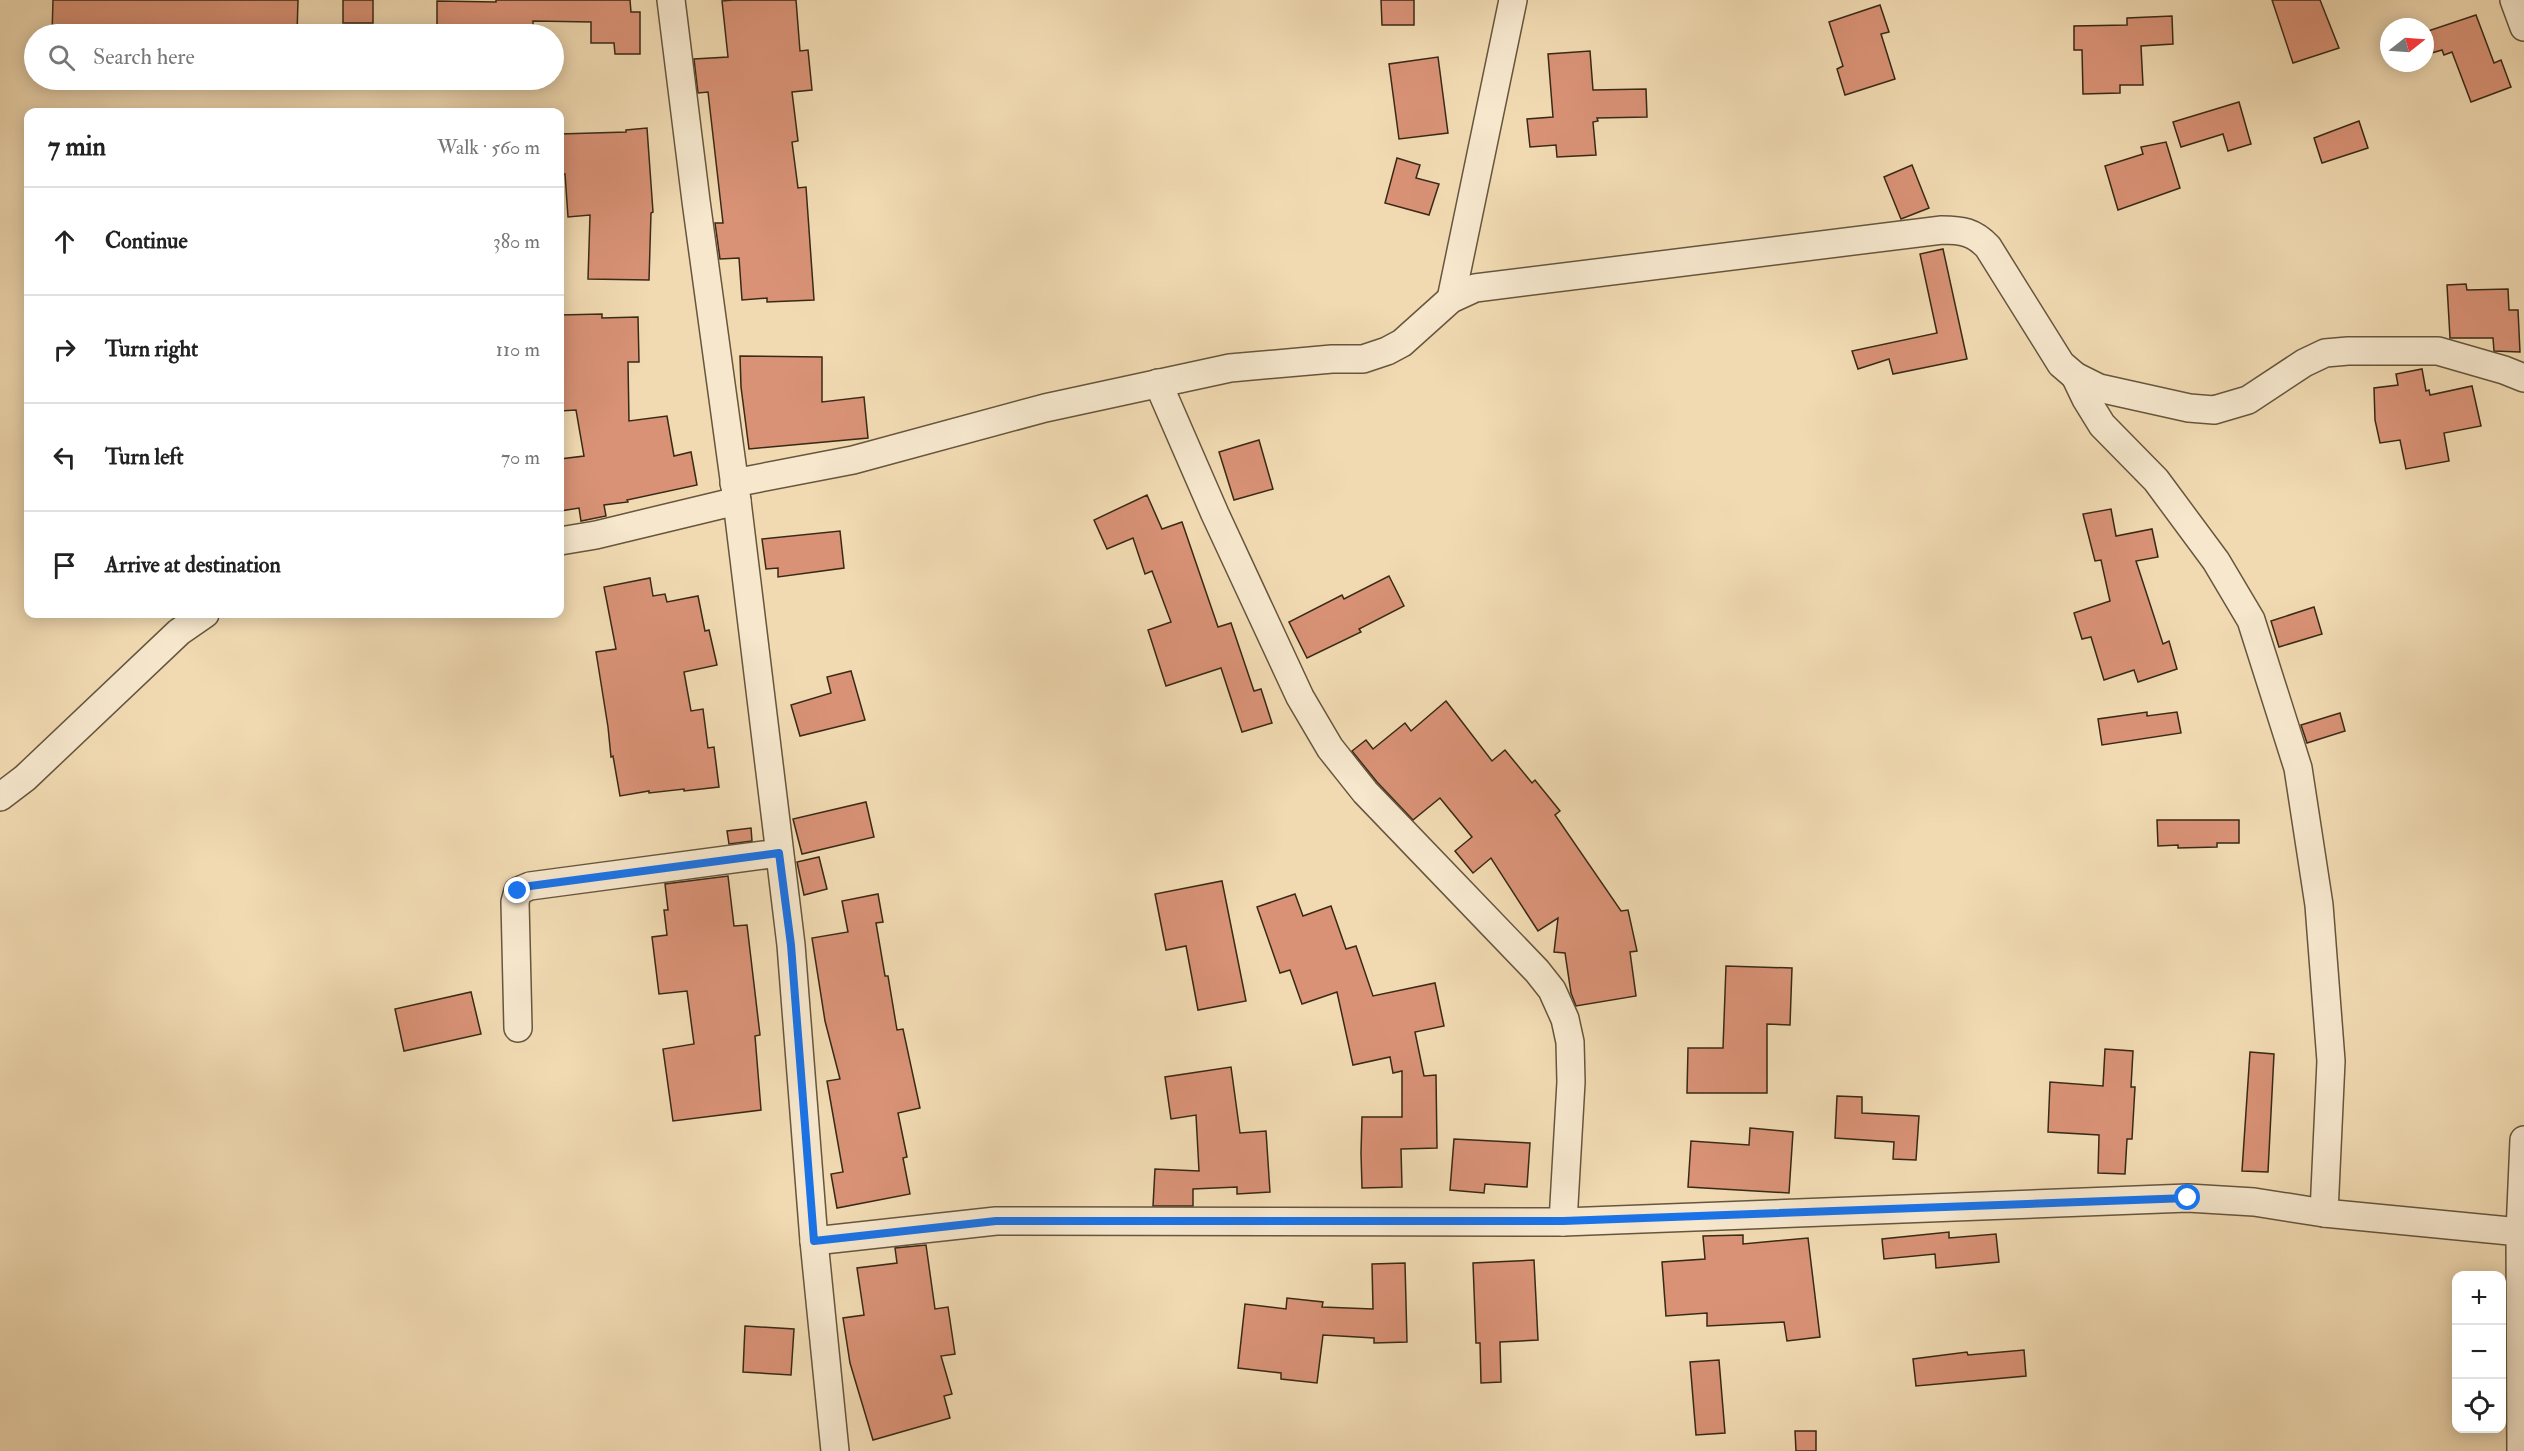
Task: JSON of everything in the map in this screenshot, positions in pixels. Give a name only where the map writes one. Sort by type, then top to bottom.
[{"type":"street","points":[[671,0],[791,945],[814,1241],[835,1451]]},
{"type":"street","points":[[1451,299],[1513,0]]},
{"type":"street","points":[[2514,0],[2524,27]]},
{"type":"street","points":[[564,540],[596,535],[735,492],[1045,408],[1230,368],[1332,359],[1363,359],[1402,343],[1451,299],[1475,288],[1959,230],[1968,231],[1980,238],[1988,247],[2061,364],[2075,376],[2099,388],[2189,408],[2214,410],[2248,400],[2304,363],[2325,353],[2349,351],[2438,351],[2524,378]]},
{"type":"street","points":[[2075,376],[2086,399],[2103,425],[2156,480],[2216,561],[2251,620],[2298,768],[2319,905],[2331,1061],[2324,1213]]},
{"type":"street","points":[[1158,383],[1215,514],[1295,687],[1330,748],[1365,792],[1537,971],[1552,990],[1565,1019],[1570,1042],[1571,1082],[1563,1221]]},
{"type":"street","points":[[0,797],[25,778],[179,632],[199,618]]},
{"type":"street","points":[[518,1028],[515,902],[518,891],[530,886],[779,853]]},
{"type":"street","points":[[2522,1451],[2520,1232],[2524,1140]]},
{"type":"street","points":[[814,1241],[996,1221],[1563,1221],[2188,1198],[2254,1202],[2324,1213],[2520,1232]]},
{"type":"building","points":[[53,0],[298,0],[297,24],[52,24]]},
{"type":"building","points":[[343,0],[373,0],[373,23],[343,23]]},
{"type":"building","points":[[496,0],[630,0],[631,12],[640,12],[640,54],[615,54],[614,43],[591,43],[591,22],[437,24],[437,1],[496,2]]},
{"type":"building","points":[[796,0],[800,51],[808,50],[812,90],[792,92],[798,141],[792,142],[798,188],[806,187],[814,300],[767,302],[767,298],[742,300],[739,258],[720,259],[715,223],[723,223],[708,92],[698,93],[694,59],[728,57],[722,1]]},
{"type":"building","points":[[1381,0],[1414,0],[1414,25],[1382,25]]},
{"type":"building","points":[[2272,0],[2320,0],[2339,48],[2293,63]]},
{"type":"building","points":[[1880,5],[1889,32],[1881,34],[1895,79],[1845,95],[1837,69],[1843,66],[1829,22]]},
{"type":"building","points":[[2476,15],[2494,63],[2501,60],[2511,87],[2471,102],[2452,52],[2444,55],[2442,50],[2434,52],[2434,29]]},
{"type":"building","points":[[2172,16],[2173,44],[2141,46],[2143,85],[2120,85],[2120,93],[2083,94],[2082,50],[2074,50],[2074,26],[2127,25],[2127,18]]},
{"type":"building","points":[[1590,51],[1593,90],[1646,89],[1647,117],[1597,118],[1598,121],[1593,122],[1596,155],[1557,157],[1556,145],[1530,147],[1527,119],[1553,117],[1548,54]]},
{"type":"building","points":[[1438,57],[1448,133],[1399,139],[1389,64]]},
{"type":"building","points":[[2239,102],[2251,144],[2228,151],[2223,134],[2181,147],[2173,122]]},
{"type":"building","points":[[2359,121],[2368,148],[2322,163],[2314,138]]},
{"type":"building","points":[[647,128],[653,212],[651,213],[649,280],[588,279],[590,215],[568,217],[564,174],[564,134],[626,132],[626,130]]},
{"type":"building","points":[[2166,142],[2180,188],[2118,210],[2105,166],[2143,154],[2141,147]]},
{"type":"building","points":[[1397,158],[1420,165],[1416,178],[1439,184],[1429,215],[1385,203]]},
{"type":"building","points":[[1912,165],[1929,208],[1901,219],[1884,177]]},
{"type":"building","points":[[1943,249],[1967,359],[1893,374],[1889,359],[1858,369],[1852,351],[1937,333],[1920,254]]},
{"type":"building","points":[[2466,284],[2467,290],[2508,289],[2509,310],[2518,310],[2520,352],[2494,351],[2493,338],[2450,338],[2447,285]]},
{"type":"building","points":[[602,314],[602,318],[638,317],[639,362],[628,362],[629,421],[667,416],[674,456],[691,452],[697,485],[627,500],[628,502],[604,505],[606,516],[581,521],[579,508],[564,510],[564,458],[584,456],[576,410],[564,411],[564,315]]},
{"type":"building","points":[[740,356],[822,357],[822,402],[864,397],[868,438],[749,449],[741,387]]},
{"type":"building","points":[[2422,369],[2426,391],[2429,390],[2430,395],[2472,386],[2481,426],[2444,433],[2449,461],[2406,469],[2400,440],[2380,443],[2375,420],[2374,388],[2398,385],[2396,374]]},
{"type":"building","points":[[1259,440],[1273,489],[1234,500],[1219,452]]},
{"type":"building","points":[[1147,495],[1162,529],[1182,522],[1218,627],[1231,623],[1254,691],[1261,689],[1272,723],[1242,732],[1221,668],[1166,686],[1148,630],[1171,622],[1152,571],[1145,574],[1133,538],[1107,549],[1094,520]]},
{"type":"building","points":[[2111,509],[2116,536],[2152,529],[2158,557],[2136,561],[2163,644],[2169,641],[2177,669],[2138,682],[2134,670],[2104,680],[2091,637],[2082,639],[2074,613],[2110,601],[2101,560],[2095,561],[2083,514]]},
{"type":"building","points":[[840,531],[844,568],[778,577],[778,568],[766,569],[762,539]]},
{"type":"building","points":[[1389,576],[1404,606],[1359,629],[1361,632],[1307,658],[1289,622],[1342,595],[1344,599]]},
{"type":"building","points":[[650,578],[653,596],[665,594],[667,602],[698,596],[705,631],[709,630],[717,665],[684,672],[691,711],[703,709],[708,748],[714,747],[719,787],[649,793],[649,791],[620,796],[613,756],[611,757],[596,652],[616,649],[604,587]]},
{"type":"building","points":[[2314,607],[2322,634],[2279,647],[2271,621]]},
{"type":"building","points":[[851,671],[865,720],[800,736],[791,705],[831,693],[827,677]]},
{"type":"building","points":[[1446,701],[1492,761],[1505,750],[1532,783],[1535,780],[1560,811],[1555,815],[1621,911],[1628,910],[1637,951],[1630,952],[1636,996],[1576,1006],[1571,993],[1565,953],[1554,952],[1558,918],[1538,931],[1491,858],[1473,873],[1455,851],[1472,837],[1440,798],[1413,820],[1377,782],[1352,751],[1366,740],[1373,749],[1405,723],[1411,731]]},
{"type":"building","points":[[2147,712],[2147,716],[2177,712],[2181,733],[2102,745],[2098,719]]},
{"type":"building","points":[[2340,713],[2345,731],[2307,743],[2301,725]]},
{"type":"building","points":[[866,802],[874,837],[802,854],[793,819]]},
{"type":"building","points":[[2157,820],[2239,820],[2239,843],[2217,843],[2217,847],[2158,846]]},
{"type":"building","points":[[751,828],[752,841],[729,844],[727,831]]},
{"type":"building","points":[[819,857],[827,889],[804,895],[797,862]]},
{"type":"building","points":[[728,876],[734,926],[747,925],[760,1035],[755,1036],[761,1110],[673,1121],[663,1049],[694,1044],[687,991],[659,994],[652,937],[667,935],[664,910],[668,910],[665,884]]},
{"type":"building","points":[[1222,881],[1246,1001],[1198,1010],[1186,946],[1166,950],[1155,894]]},
{"type":"building","points":[[878,894],[883,922],[876,923],[885,976],[888,976],[897,1030],[903,1029],[920,1108],[898,1113],[907,1157],[903,1158],[910,1194],[837,1208],[831,1174],[843,1172],[827,1081],[840,1079],[825,1021],[812,938],[848,932],[842,901]]},
{"type":"building","points":[[1295,894],[1303,916],[1331,906],[1346,949],[1356,946],[1373,996],[1435,983],[1444,1026],[1415,1032],[1424,1076],[1436,1075],[1437,1148],[1401,1149],[1402,1187],[1362,1188],[1361,1153],[1362,1117],[1402,1117],[1402,1071],[1393,1073],[1390,1057],[1353,1065],[1337,992],[1302,1004],[1290,970],[1280,973],[1257,907]]},
{"type":"building","points":[[1726,966],[1792,968],[1790,1025],[1767,1024],[1767,1093],[1687,1093],[1688,1048],[1723,1048]]},
{"type":"building","points":[[471,992],[481,1034],[404,1051],[395,1009]]},
{"type":"building","points":[[2105,1049],[2133,1051],[2131,1087],[2135,1087],[2132,1139],[2127,1139],[2125,1174],[2098,1173],[2099,1135],[2048,1132],[2050,1082],[2103,1086]]},
{"type":"building","points":[[2250,1052],[2274,1054],[2268,1172],[2242,1171]]},
{"type":"building","points":[[1231,1067],[1240,1133],[1266,1131],[1270,1192],[1237,1194],[1237,1187],[1193,1189],[1193,1206],[1153,1206],[1155,1169],[1199,1171],[1196,1115],[1171,1119],[1165,1077]]},
{"type":"building","points":[[1837,1096],[1862,1097],[1862,1113],[1919,1116],[1916,1160],[1893,1159],[1894,1142],[1835,1138]]},
{"type":"building","points":[[1750,1128],[1793,1132],[1789,1193],[1688,1187],[1691,1141],[1749,1145]]},
{"type":"building","points":[[1454,1139],[1530,1143],[1527,1187],[1485,1184],[1484,1193],[1450,1190]]},
{"type":"building","points":[[1949,1232],[1949,1238],[1996,1234],[1999,1262],[1936,1268],[1935,1254],[1884,1259],[1882,1239]]},
{"type":"building","points":[[1743,1235],[1743,1244],[1808,1238],[1820,1337],[1787,1341],[1784,1322],[1707,1326],[1707,1313],[1666,1316],[1662,1262],[1705,1259],[1703,1236]]},
{"type":"building","points":[[926,1245],[935,1309],[948,1307],[955,1354],[941,1356],[952,1394],[944,1396],[950,1418],[873,1440],[850,1363],[843,1318],[864,1315],[857,1268],[897,1263],[895,1248]]},
{"type":"building","points":[[1534,1260],[1538,1340],[1500,1342],[1501,1382],[1481,1383],[1480,1343],[1476,1343],[1473,1263]]},
{"type":"building","points":[[1405,1263],[1407,1342],[1374,1343],[1374,1338],[1323,1335],[1317,1383],[1281,1379],[1281,1373],[1238,1368],[1245,1304],[1286,1309],[1287,1298],[1323,1302],[1322,1307],[1373,1309],[1372,1264]]},
{"type":"building","points":[[745,1326],[794,1329],[791,1375],[743,1372]]},
{"type":"building","points":[[2024,1350],[2026,1376],[1916,1386],[1913,1359],[1967,1352],[1968,1355]]},
{"type":"building","points":[[1719,1360],[1725,1433],[1696,1435],[1690,1362]]},
{"type":"building","points":[[1795,1431],[1816,1431],[1816,1451],[1796,1451]]},
{"type":"route","points":[[518,891],[530,886],[779,853],[791,945],[814,1241],[996,1221],[1410,1223],[1563,1221],[2188,1198]]}]
